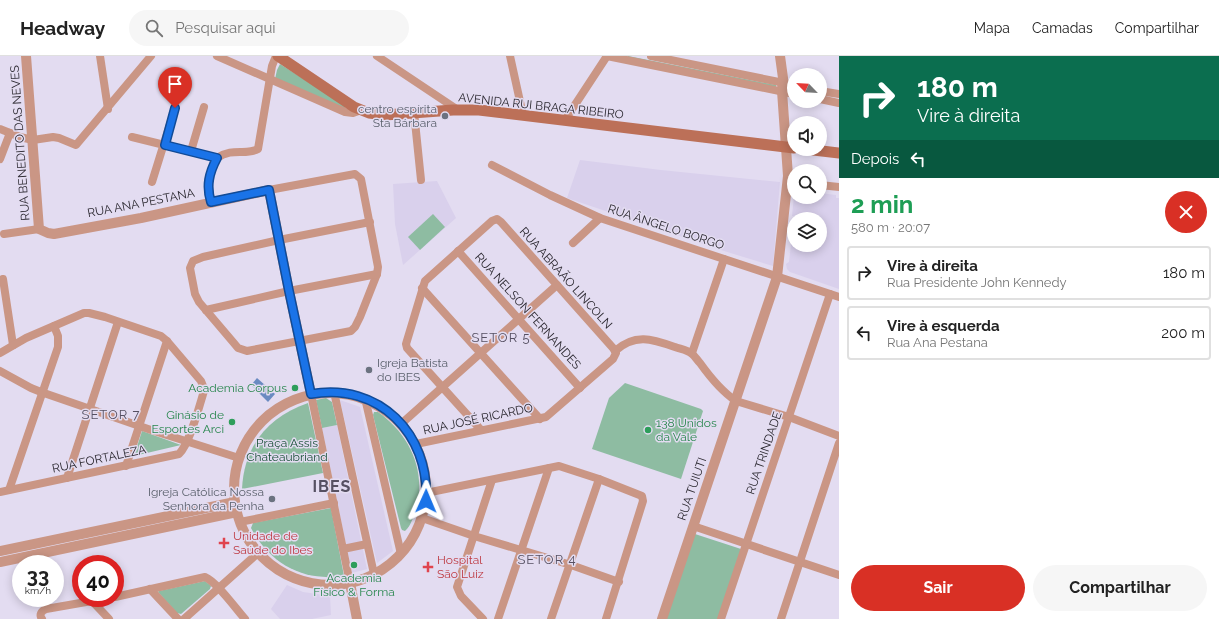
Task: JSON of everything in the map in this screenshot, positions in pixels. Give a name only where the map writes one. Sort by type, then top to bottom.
[{"type":"main road","name":"AVENIDA RUI BRAGA RIBEIRO","points":[[277,56],[361,110],[381,115],[414,112],[479,110],[787,147]]},
{"type":"main road","points":[[827,152],[839,153]]},
{"type":"street","name":"RUA BENEDITO DAS NEVES","points":[[26,56],[39,229]]},
{"type":"street","points":[[100,56],[108,109]]},
{"type":"street","points":[[0,128],[32,140],[53,137],[66,140],[76,145],[108,109],[151,56]]},
{"type":"street","points":[[217,56],[345,112],[353,113],[361,110]]},
{"type":"street","points":[[211,202],[208,193],[208,177],[217,158],[228,152],[254,152],[260,147],[270,80],[273,64],[277,56]]},
{"type":"street","points":[[377,56],[458,110]]},
{"type":"street","points":[[510,56],[523,115]]},
{"type":"street","points":[[565,120],[607,56],[783,87],[787,86]]},
{"type":"street","points":[[651,56],[783,87],[787,90]]},
{"type":"street","name":"RUA TUIUTI","points":[[780,56],[787,121]]},
{"type":"street","points":[[827,92],[839,94]]},
{"type":"street","points":[[827,100],[839,103]]},
{"type":"street","points":[[190,151],[204,107]]},
{"type":"street","points":[[152,182],[165,145],[175,108]]},
{"type":"street","points":[[414,112],[421,180]]},
{"type":"street","points":[[0,159],[10,133]]},
{"type":"street","points":[[132,137],[217,158]]},
{"type":"street","name":"RUA ÂNGELO BORGO","points":[[492,165],[550,195],[600,218],[839,297]]},
{"type":"street","name":"RUA ANA PESTANA","points":[[4,234],[39,229],[54,234],[141,218],[269,190],[355,174],[361,179],[370,222]]},
{"type":"street","points":[[827,186],[839,187]]},
{"type":"street","points":[[269,190],[278,240],[357,619]]},
{"type":"street","name":"RUA TUIUTI","points":[[662,619],[777,277],[787,197]]},
{"type":"street","points":[[573,243],[600,218]]},
{"type":"street","name":"RUA ABRAÃO LINCOLN","points":[[458,251],[492,221],[496,220],[501,222],[615,352]]},
{"type":"street","points":[[370,222],[377,260],[377,274],[355,328],[351,331],[247,351],[243,350],[233,342],[199,302],[195,294],[190,268],[192,263],[196,259],[278,240],[370,222]]},
{"type":"street","points":[[458,251],[428,277],[422,288],[406,344],[407,348],[481,430]]},
{"type":"street","name":"RUA NELSON FERNANDES","points":[[458,251],[580,388]]},
{"type":"street","points":[[724,259],[692,353],[720,388],[736,401],[789,417],[839,436]]},
{"type":"street","points":[[206,310],[289,291],[377,274]]},
{"type":"street","points":[[2,279],[13,345]]},
{"type":"street","points":[[401,424],[557,286]]},
{"type":"street","points":[[422,288],[540,419]]},
{"type":"street","name":"RUA TRINDADE","points":[[721,619],[830,294]]},
{"type":"street","points":[[0,353],[26,338],[84,313],[105,317],[154,334],[167,341],[126,466]]},
{"type":"street","points":[[67,478],[118,322]]},
{"type":"street","points":[[9,490],[41,392],[58,347],[58,336],[54,326]]},
{"type":"street","name":"RUA JOSÉ RICARDO","points":[[416,444],[549,416],[613,359],[615,352],[625,344],[642,338],[653,339],[692,353]]},
{"type":"street","name":"RUA FORTALEZA","points":[[0,492],[179,454],[187,440],[204,391],[201,381],[167,341]]},
{"type":"street","points":[[0,371],[41,392],[239,458]]},
{"type":"street","points":[[334,392],[374,574]]},
{"type":"street","points":[[334,392],[365,398],[383,408],[401,424],[416,444],[423,462],[426,493],[422,518],[413,538],[401,554],[387,566],[361,580],[350,583],[322,585],[303,582],[294,578],[277,569],[258,553],[250,542],[240,522],[236,507],[235,477],[239,458],[252,432],[266,417],[290,401],[311,394],[334,392]]},
{"type":"street","points":[[365,398],[401,554]]},
{"type":"street","points":[[781,619],[839,442]]},
{"type":"street","points":[[426,493],[549,468],[562,467],[599,479],[640,495],[643,498],[643,501],[619,582],[606,619]]},
{"type":"street","points":[[498,619],[549,468]]},
{"type":"street","points":[[551,619],[571,565],[599,479]]},
{"type":"street","points":[[483,619],[461,596],[457,587],[492,480]]},
{"type":"street","points":[[240,522],[334,503]]},
{"type":"street","points":[[0,562],[42,548],[236,507]]},
{"type":"street","points":[[422,518],[521,552],[571,565],[619,582]]},
{"type":"street","points":[[693,526],[839,575]]},
{"type":"street","points":[[343,549],[367,544]]},
{"type":"street","points":[[0,551],[42,548]]},
{"type":"street","points":[[184,619],[258,553]]},
{"type":"street","points":[[124,595],[205,578],[218,588],[245,619]]},
{"type":"street","points":[[150,589],[178,619]]},
{"type":"street","points":[[42,616],[46,609],[72,605]]},
{"type":"street","points":[[97,607],[109,619]]},
{"type":"shaded area","points":[[580,160],[780,182],[773,266],[567,198]]},
{"type":"shaded area","points":[[437,181],[456,218],[403,265],[395,224],[393,184]]},
{"type":"shaded area","points":[[827,194],[836,195],[836,198],[839,198],[839,289],[790,272],[787,269],[786,264],[789,262],[790,252],[827,252],[827,212],[792,212],[793,204],[827,204]]},
{"type":"shaded area","points":[[340,400],[360,407],[393,551],[377,563]]},
{"type":"shaded area","points":[[337,425],[367,569],[352,573],[322,428]]},
{"type":"shaded area","points":[[287,585],[303,592],[324,595],[324,597],[330,596],[331,615],[312,619],[280,619],[271,609]]},
{"type":"green space","points":[[628,57],[776,85],[776,87]]},
{"type":"green space","points":[[280,64],[346,106],[343,110],[275,79]]},
{"type":"green space","points":[[433,214],[445,227],[420,250],[408,237]]},
{"type":"green space","name":"138 Unidos da Vale","points":[[625,383],[701,409],[703,411],[681,479],[592,449],[609,398]]},
{"type":"green space","points":[[326,398],[332,402],[337,425],[322,428],[316,400]]},
{"type":"green space","name":"Praça Assis Chateaubriand","points":[[308,403],[323,473],[242,489],[247,460],[260,436],[281,416]]},
{"type":"green space","points":[[374,412],[378,412],[398,430],[406,441],[417,465],[419,492],[417,506],[411,523],[405,531],[401,528],[373,415]]},
{"type":"green space","points":[[142,431],[181,445],[134,456]]},
{"type":"green space","points":[[331,508],[344,576],[315,576],[289,568],[268,552],[251,528],[253,523]]},
{"type":"green space","points":[[695,534],[741,549],[718,619],[666,619]]},
{"type":"green space","points":[[205,581],[211,586],[210,589],[181,614],[177,613],[158,592],[159,591]]},
{"type":"water","points":[[257,378],[275,394],[268,402],[251,385]]},
{"type":"place","name":"centro espírita Sta Bárbara","points":[[445,116]]},
{"type":"place","name":"Igreja Batista do IBES","points":[[369,370]]},
{"type":"place","name":"Academia Corpus","points":[[295,388]]},
{"type":"place","name":"Ginásio de Esportes Arci","points":[[232,422]]},
{"type":"place","name":"138 Unidos da Vale","points":[[648,430]]},
{"type":"place","name":"Igreja Católica Nossa Senhora da Penha","points":[[272,499]]},
{"type":"place","name":"Unidade de Saúde do Ibes","points":[[224,543]]},
{"type":"place","name":"Academia Físico & Forma","points":[[354,565]]},
{"type":"place","name":"Hospital São Luiz","points":[[428,567]]},
{"type":"district","name":"SETOR 5","points":[[501,337]]},
{"type":"district","name":"SETOR 7","points":[[111,414]]},
{"type":"district","name":"IBES","points":[[332,486]]},
{"type":"district","name":"SETOR 4","points":[[547,559]]},
{"type":"route","points":[[175,108],[165,145],[217,158],[208,177],[208,193],[211,202],[269,190],[278,240],[311,394],[337,392],[357,396],[378,405],[398,420],[405,427],[416,444],[423,462],[426,481],[426,501]]}]
